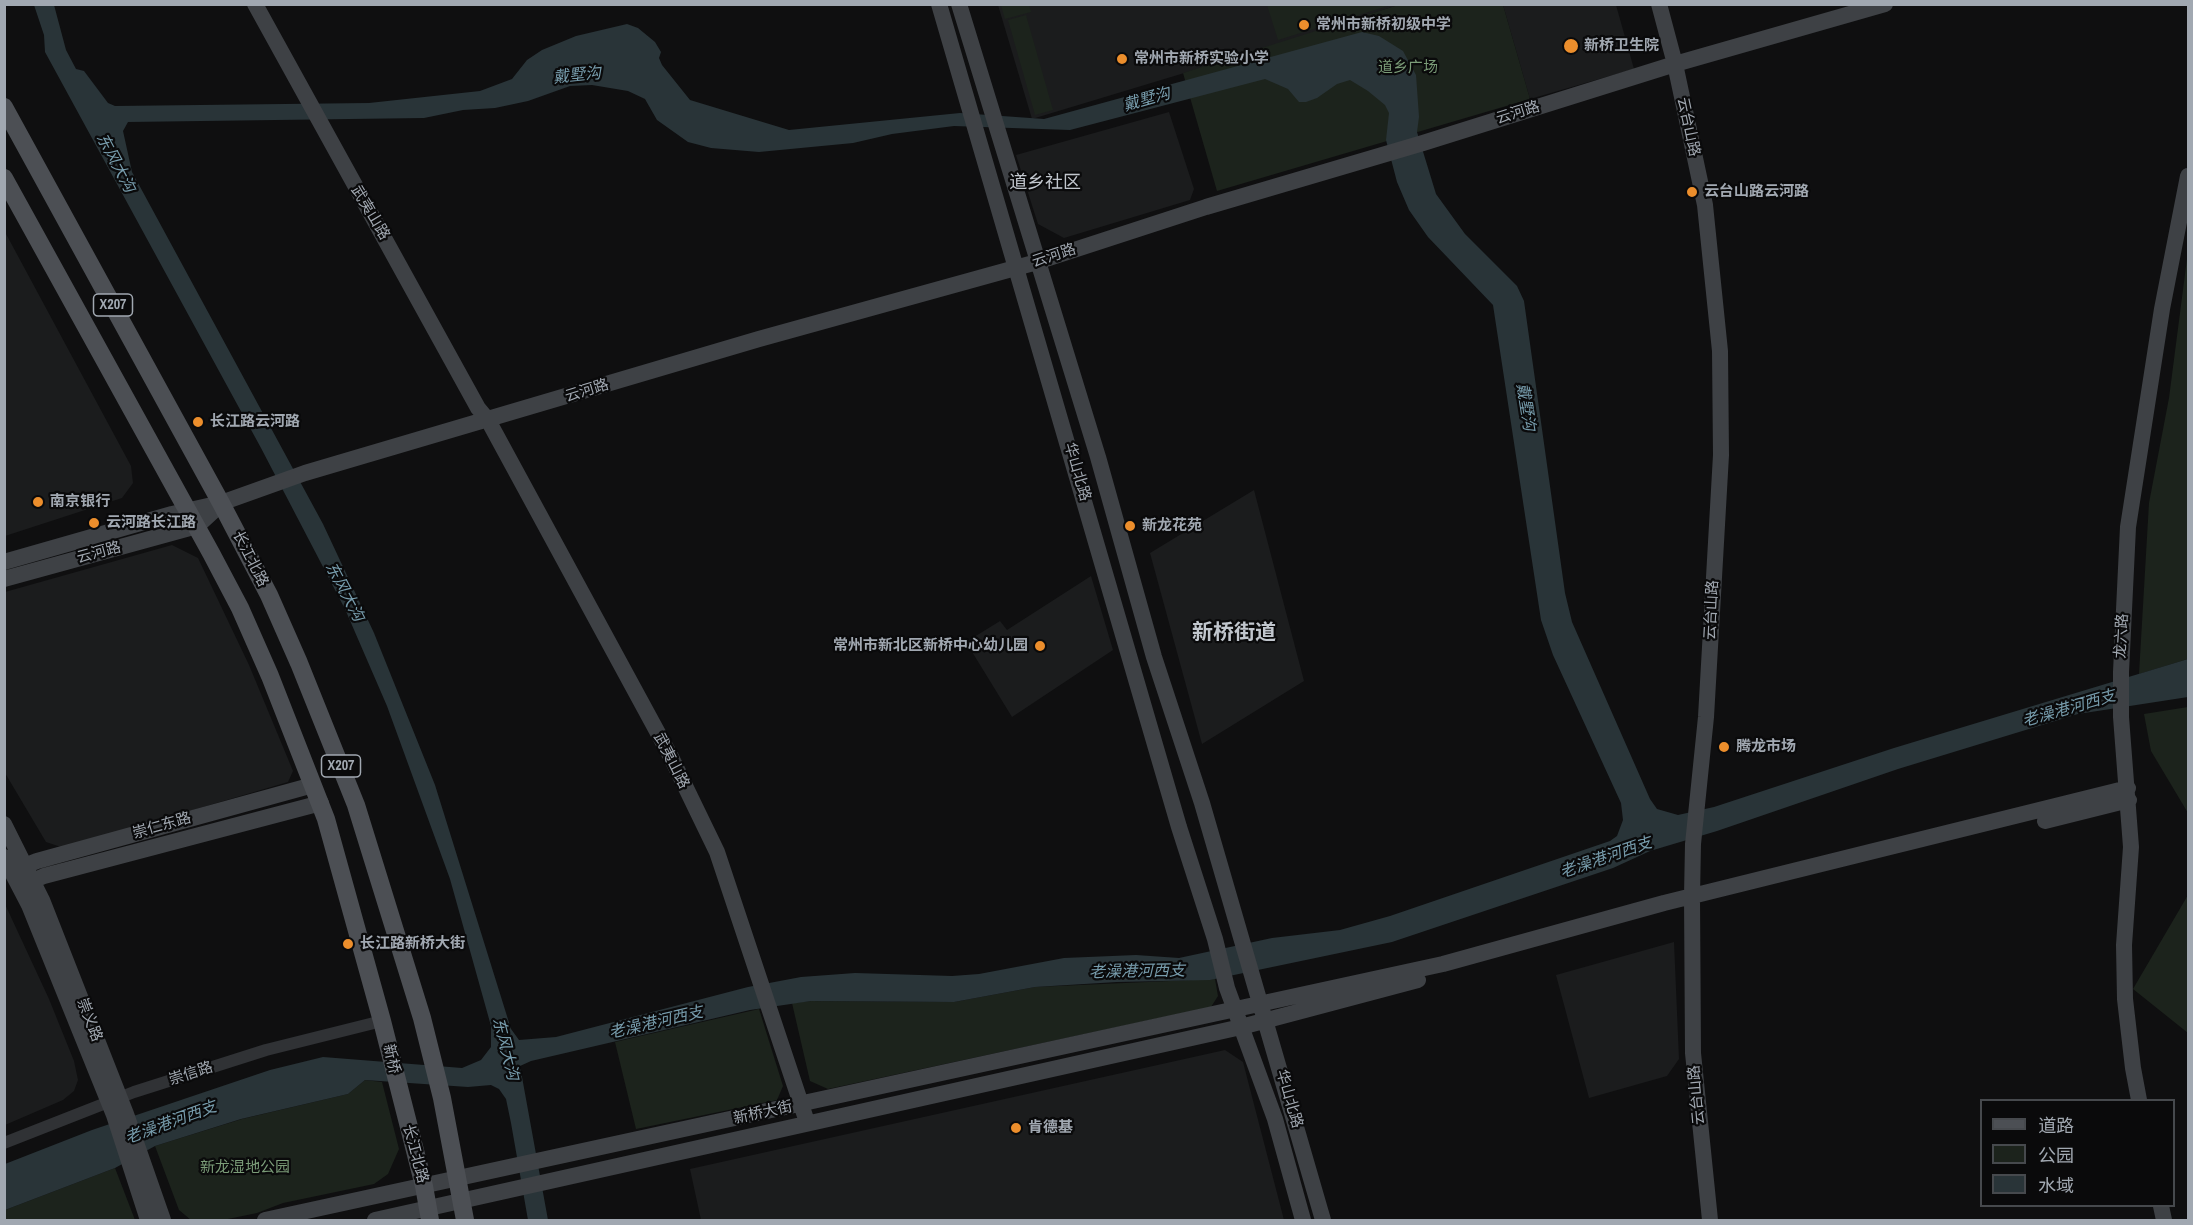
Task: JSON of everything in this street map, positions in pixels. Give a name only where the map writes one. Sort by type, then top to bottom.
[{"type":"main road","name":"长江北路","points":[[4,107],[269,595],[344,773],[416,995],[442,1098],[457,1178]]},
{"type":"main road","name":"长江北路","points":[[4,178],[240,608],[321,803],[383,1025]]},
{"type":"main road","name":"新桥","points":[[383,1025],[398,1089]]},
{"type":"main road","name":"长江北路","points":[[398,1089],[424,1186],[429,1215]]},
{"type":"main road","points":[[457,1178],[465,1221]]},
{"type":"street","name":"武夷山路","points":[[255,4],[311,100]]},
{"type":"street","name":"武夷山路","points":[[264,4],[324,125],[370,195],[487,405],[488,420],[671,757],[717,852],[807,1122]]},
{"type":"street","name":"华山北路","points":[[939,4],[1179,827],[1215,939],[1227,988],[1275,1119],[1303,1221]]},
{"type":"street","name":"华山北路","points":[[959,4],[997,135],[1098,457],[1154,657],[1202,803],[1323,1221]]},
{"type":"street","name":"云台山路","points":[[1659,4],[1675,64],[1705,205],[1720,351],[1721,454],[1706,717],[1693,844],[1692,902],[1693,1053],[1710,1221]]},
{"type":"street","name":"云河路","points":[[4,579],[193,519],[221,503],[305,473],[759,339],[1038,262],[1380,153],[1423,143],[1675,64],[1885,4]]},
{"type":"street","name":"龙六路","points":[[2139,1099],[2125,999],[2124,945],[2131,847],[2121,717],[2121,672],[2128,527],[2162,309],[2188,176]]},
{"type":"street","name":"云河路","points":[[4,562],[193,519]]},
{"type":"street","name":"崇仁东路","points":[[19,872],[313,785]]},
{"type":"street","points":[[1692,902],[2128,794]]},
{"type":"street","name":"崇仁东路","points":[[19,872],[321,803]]},
{"type":"street","name":"崇义路","points":[[4,824],[19,872],[163,1221]]},
{"type":"street","name":"新桥大街","points":[[265,1221],[1443,964],[1692,902]]},
{"type":"street","name":"新桥大街","points":[[375,1221],[429,1215],[461,1202],[563,1178],[1241,1027],[1692,902]]},
{"type":"street","name":"崇信路","points":[[4,1143],[117,1107],[266,1050],[383,1025]]},
{"type":"street","name":"崇义路","points":[[136,1160],[148,1221]]},
{"type":"shaded area","name":"常州市新桥实验小学","points":[[998,5],[1398,5],[1277,45],[1032,119]]},
{"type":"shaded area","name":"新桥卫生院","points":[[1503,5],[1616,5],[1634,69],[1530,99]]},
{"type":"shaded area","points":[[1169,112],[1194,189],[1190,200],[1064,238],[1038,224],[1016,155]]},
{"type":"shaded area","points":[[5,232],[131,466],[133,483],[122,498],[5,536]]},
{"type":"shaded area","points":[[1254,490],[1304,681],[1202,744],[1150,553]]},
{"type":"shaded area","points":[[172,545],[198,558],[249,665],[293,771],[288,782],[64,848],[46,842],[5,773],[5,592]]},
{"type":"shaded area","name":"常州市新北区新桥中心幼儿园","points":[[1091,576],[1113,650],[1012,717],[966,642],[1000,621],[1007,630]]},
{"type":"shaded area","points":[[4,902],[49,999],[74,1061],[78,1080],[74,1091],[63,1100],[5,1125]]},
{"type":"shaded area","points":[[1674,942],[1679,1059],[1667,1076],[1589,1098],[1556,975]]},
{"type":"shaded area","points":[[1225,1050],[1243,1062],[1284,1220],[701,1220],[690,1169]]},
{"type":"green space","name":"常州市新桥初级中学","points":[[1267,4],[1391,5],[1278,40]]},
{"type":"green space","points":[[1001,5],[1029,5],[1031,12],[1005,19]]},
{"type":"green space","name":"道乡广场","points":[[1398,5],[1503,5],[1530,99],[1217,191],[1183,73]]},
{"type":"green space","points":[[1026,15],[1053,110],[1035,115],[1008,20]]},
{"type":"green space","points":[[2188,251],[2188,659],[2139,674],[2149,503],[2169,398]]},
{"type":"green space","points":[[2188,707],[2188,813],[2151,751],[2144,714]]},
{"type":"green space","points":[[2188,895],[2188,1033],[2133,989]]},
{"type":"green space","points":[[1215,979],[1218,996],[1211,1007],[828,1089],[810,1081],[792,1003],[811,1001],[954,1002],[1035,987]]},
{"type":"green space","points":[[759,1009],[783,1086],[777,1100],[636,1129],[615,1042]]},
{"type":"green space","name":"新龙湿地公园","points":[[365,1080],[382,1082],[399,1149],[388,1174],[374,1184],[283,1203],[257,1213],[223,1220],[191,1220],[179,1210],[155,1146],[242,1119],[348,1094]]},
{"type":"green space","points":[[115,1168],[135,1220],[5,1220],[5,1210]]},
{"type":"water","points":[[34,5],[54,5],[66,50],[76,69],[84,71],[108,103],[115,106],[369,103],[480,91],[512,79],[527,60],[542,50],[576,36],[627,24],[638,28],[655,42],[661,52],[659,58],[662,65],[690,100],[789,130],[960,113],[1044,119],[1362,32],[1379,36],[1403,51],[1416,75],[1419,117],[1417,132],[1436,194],[1465,234],[1517,286],[1524,301],[1565,593],[1572,622],[1650,799],[1657,809],[1678,815],[1714,807],[1894,748],[2188,659],[2188,697],[2078,714],[1898,769],[1717,831],[1650,851],[1613,868],[1392,942],[1210,980],[1035,987],[954,1002],[811,1001],[750,1010],[531,1061],[520,1066],[548,1220],[528,1220],[506,1099],[499,1089],[491,1085],[468,1087],[365,1080],[348,1094],[241,1119],[155,1146],[115,1168],[5,1210],[5,1164],[92,1130],[270,1070],[323,1057],[462,1068],[481,1060],[491,1047],[491,1026],[450,879],[387,706],[345,609],[261,448],[45,52],[44,35]],"holes":[[[1265,79],[1288,89],[1299,102],[1306,102],[1317,98],[1337,84],[1350,80],[1385,105],[1389,113],[1386,140],[1397,182],[1409,210],[1428,237],[1493,305],[1541,620],[1553,655],[1621,803],[1623,820],[1617,836],[1610,841],[1390,916],[1340,930],[1272,938],[1179,958],[1136,955],[1064,958],[979,974],[952,976],[855,973],[801,977],[748,987],[556,1037],[519,1040],[511,1029],[435,785],[374,633],[323,524],[132,172],[123,131],[128,122],[424,118],[463,110],[495,108],[528,101],[570,86],[592,85],[628,91],[645,99],[657,120],[688,142],[711,148],[759,152],[853,143],[892,134],[954,126],[1070,130]]]},
{"type":"place","name":"常州市新桥初级中学","points":[[1304,25]]},
{"type":"place","name":"新桥卫生院","points":[[1571,46]]},
{"type":"place","name":"常州市新桥实验小学","points":[[1122,59]]},
{"type":"place","name":"云台山路云河路","points":[[1692,192]]},
{"type":"place","name":"长江路云河路","points":[[198,422]]},
{"type":"place","name":"南京银行","points":[[38,502]]},
{"type":"place","name":"云河路长江路","points":[[94,523]]},
{"type":"place","name":"新龙花苑","points":[[1130,526]]},
{"type":"place","name":"常州市新北区新桥中心幼儿园","points":[[1040,646]]},
{"type":"place","name":"腾龙市场","points":[[1724,747]]},
{"type":"place","name":"长江路新桥大街","points":[[348,944]]},
{"type":"place","name":"肯德基","points":[[1016,1128]]},
{"type":"district","name":"道乡社区","points":[[1045,183]]},
{"type":"district","name":"新桥街道","points":[[1234,633]]},
{"type":"water label","name":"戴墅沟","points":[[577,76]]},
{"type":"water label","name":"戴墅沟","points":[[1147,100]]},
{"type":"water label","name":"东风大沟","points":[[115,163]]},
{"type":"water label","name":"戴墅沟","points":[[1525,407]]},
{"type":"water label","name":"东风大沟","points":[[344,592]]},
{"type":"water label","name":"老澡港河西支","points":[[2069,709]]},
{"type":"water label","name":"老澡港河西支","points":[[1606,858]]},
{"type":"water label","name":"老澡港河西支","points":[[1137,972]]},
{"type":"water label","name":"老澡港河西支","points":[[656,1023]]},
{"type":"water label","name":"东风大沟","points":[[505,1049]]},
{"type":"water label","name":"老澡港河西支","points":[[171,1123]]}]
